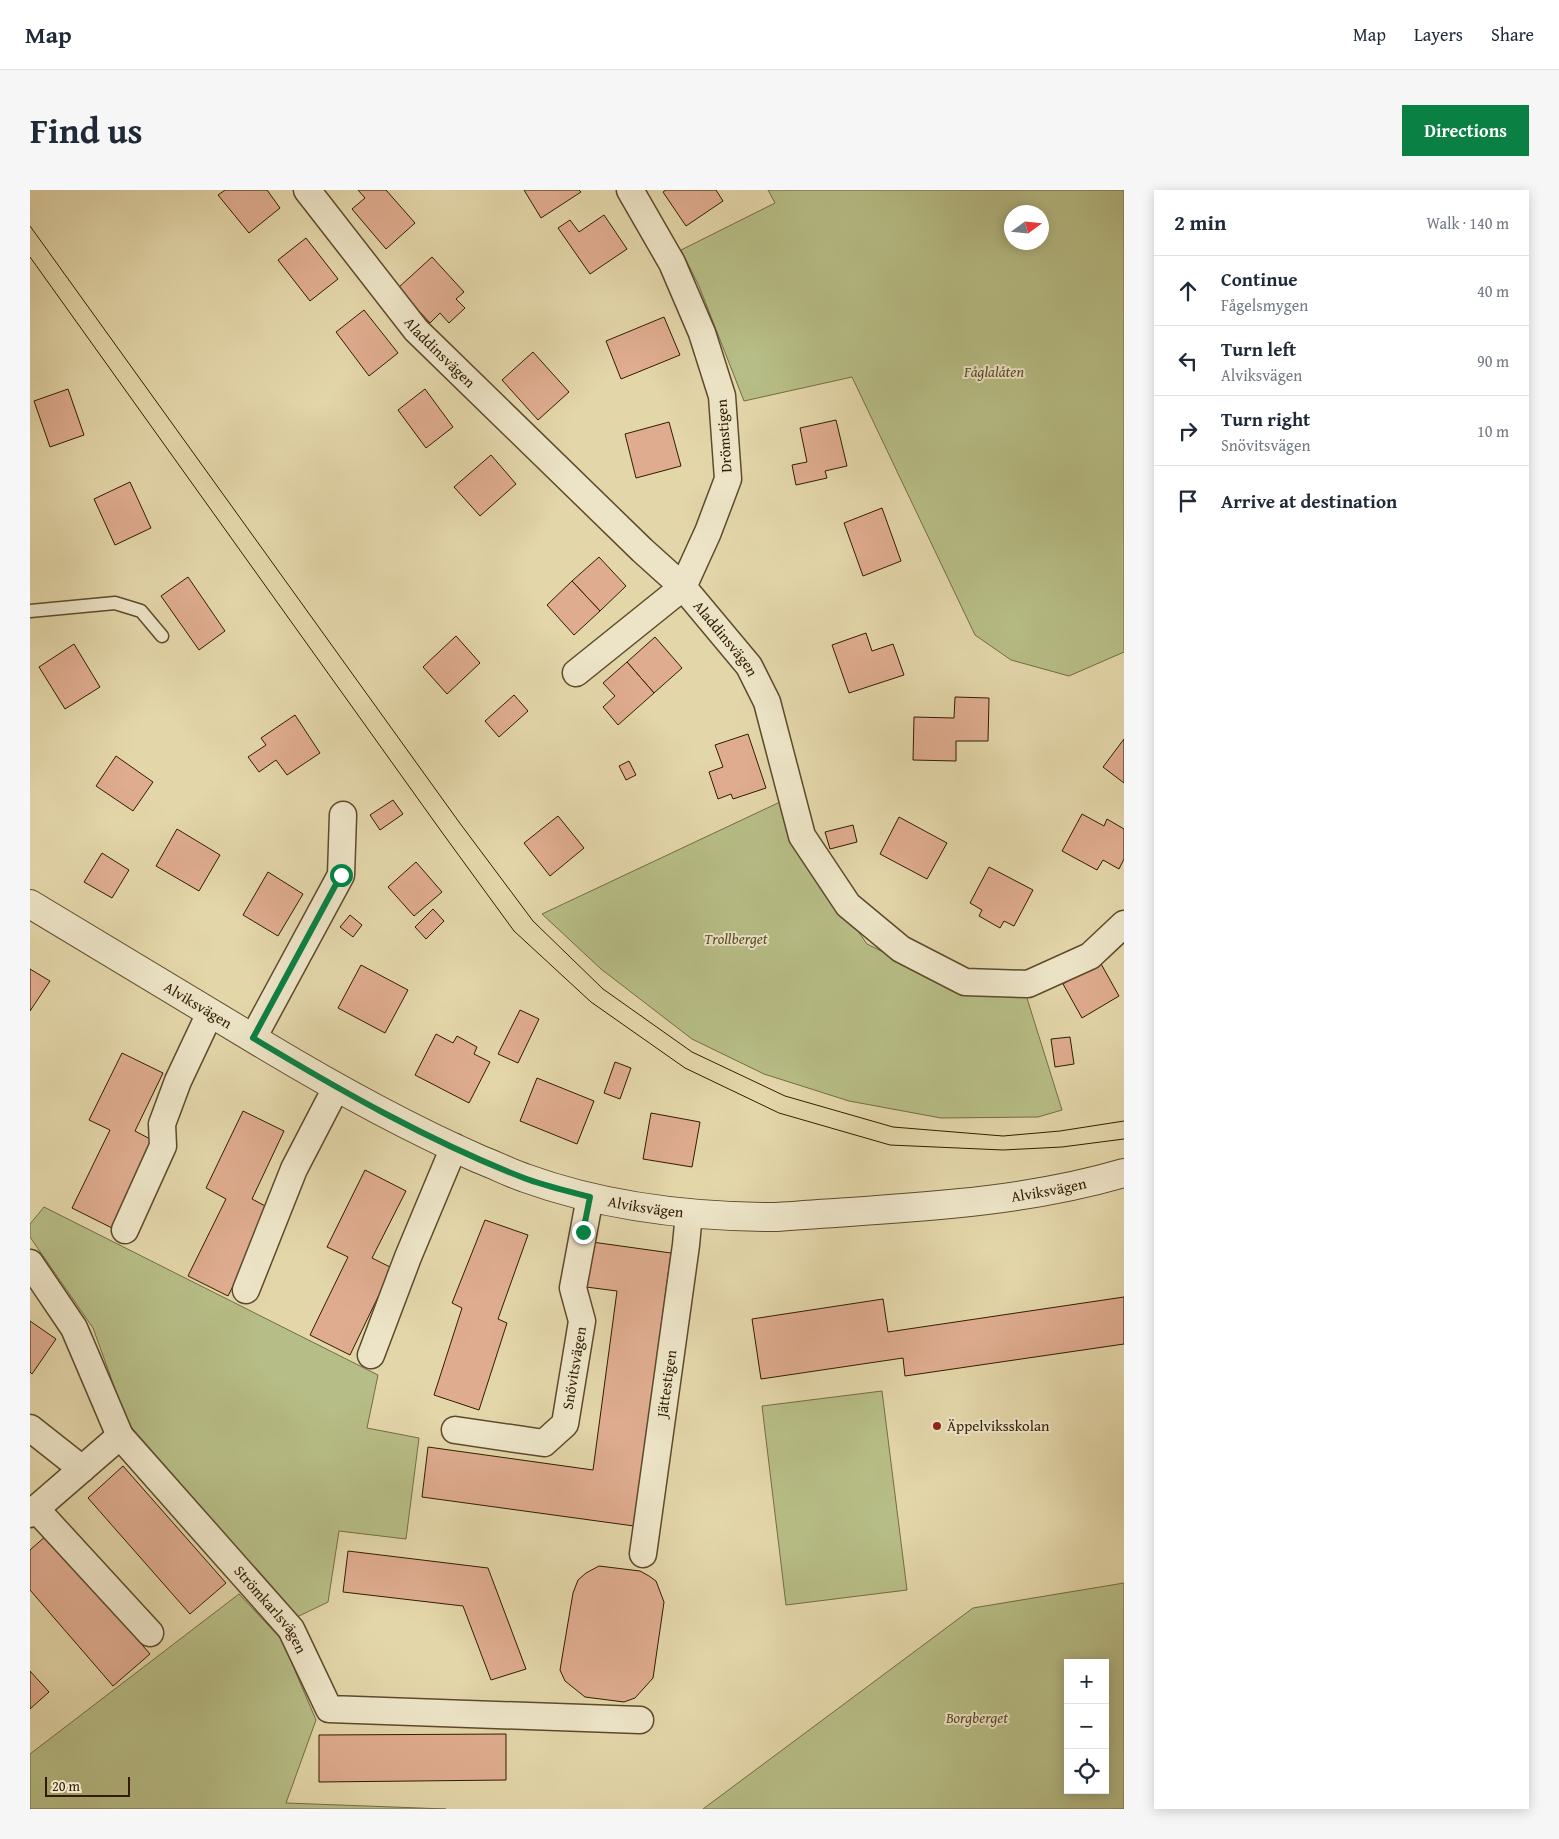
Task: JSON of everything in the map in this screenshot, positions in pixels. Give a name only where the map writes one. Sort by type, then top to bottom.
[{"type":"street","name":"Aladdinsvägen","points":[[307,190],[416,330],[642,550],[683,587],[748,666],[767,702],[802,836],[848,905],[901,950],[965,982],[1028,984],[1090,956],[1124,924]]},
{"type":"street","name":"Drömstigen","points":[[576,673],[683,587],[708,532],[728,479],[722,396],[702,333],[672,263],[630,190]]},
{"type":"street","points":[[253,1038],[341,875],[342,815]]},
{"type":"street","name":"Alviksvägen","points":[[30,904],[336,1088],[432,1138],[525,1178],[590,1197],[654,1209],[689,1213],[777,1217],[990,1200],[1054,1190],[1124,1173]]},
{"type":"street","points":[[125,1230],[163,1146],[162,1124],[178,1081],[210,1013]]},
{"type":"street","points":[[246,1290],[294,1169],[336,1088]]},
{"type":"street","points":[[371,1355],[408,1257],[454,1147]]},
{"type":"street","name":"Snövitsvägen","points":[[455,1430],[544,1443],[565,1424],[582,1321],[573,1288],[590,1197]]},
{"type":"street","name":"Jättestigen","points":[[643,1554],[689,1213]]},
{"type":"street","name":"Strömkarlsvägen","points":[[30,1263],[74,1328],[120,1436],[291,1629],[329,1709],[640,1720]]},
{"type":"street","points":[[30,1428],[82,1469]]},
{"type":"street","points":[[120,1436],[33,1511],[150,1633]]},
{"type":"lane","points":[[30,611],[115,603],[141,611],[162,636]]},
{"type":"green space","name":"Fåglalåten","points":[[768,190],[1124,190],[1124,652],[1069,676],[1011,660],[975,635],[852,377],[744,401],[699,286],[681,250],[775,203]]},
{"type":"green space","name":"Trollberget","points":[[780,802],[795,840],[867,944],[958,989],[1026,995],[1062,1110],[1038,1117],[941,1118],[849,1101],[764,1074],[692,1039],[601,969],[542,914]]},
{"type":"green space","points":[[44,1207],[378,1375],[367,1428],[419,1438],[406,1539],[339,1531],[328,1602],[297,1617],[127,1422],[93,1328],[30,1237],[30,1224]]},
{"type":"green space","points":[[882,1391],[907,1590],[786,1605],[762,1406]]},
{"type":"green space","name":"Borgberget","points":[[1124,1583],[1124,1809],[703,1809],[973,1608]]},
{"type":"green space","points":[[239,1594],[282,1640],[316,1720],[286,1803],[446,1809],[30,1809],[30,1754]]},
{"type":"building","points":[[225,190],[267,190],[280,208],[249,233],[218,195]]},
{"type":"building","points":[[358,190],[386,190],[415,223],[386,249],[352,209],[365,198]]},
{"type":"building","points":[[524,190],[579,190],[581,192],[541,218]]},
{"type":"building","points":[[666,190],[716,190],[723,201],[686,226],[663,192]]},
{"type":"building","points":[[604,215],[627,249],[590,274],[558,228],[570,220],[579,232]]},
{"type":"building","points":[[306,238],[338,279],[310,301],[278,260]]},
{"type":"building","points":[[432,257],[464,292],[456,299],[465,308],[449,323],[440,313],[430,323],[398,288]]},
{"type":"building","points":[[364,310],[398,353],[369,376],[336,332]]},
{"type":"building","points":[[664,317],[680,355],[621,379],[606,341]]},
{"type":"building","points":[[533,352],[569,392],[538,420],[502,380]]},
{"type":"building","points":[[68,389],[84,435],[50,447],[34,401]]},
{"type":"building","points":[[425,389],[453,427],[426,448],[398,410]]},
{"type":"building","points":[[836,420],[847,466],[825,471],[827,478],[796,485],[792,465],[807,462],[800,428]]},
{"type":"building","points":[[669,422],[681,466],[636,478],[625,434]]},
{"type":"building","points":[[491,455],[516,484],[480,516],[454,487]]},
{"type":"building","points":[[130,482],[151,528],[115,545],[94,499]]},
{"type":"building","points":[[882,508],[901,561],[863,576],[844,523]]},
{"type":"building","points":[[599,557],[626,586],[600,611],[572,581]]},
{"type":"building","points":[[188,577],[225,631],[199,650],[161,596]]},
{"type":"building","points":[[572,581],[600,611],[574,635],[547,605]]},
{"type":"building","points":[[866,633],[872,651],[893,644],[904,675],[849,693],[832,645]]},
{"type":"building","points":[[456,636],[480,663],[447,694],[423,667]]},
{"type":"building","points":[[655,637],[682,668],[654,693],[627,662]]},
{"type":"building","points":[[74,644],[100,687],[65,709],[39,667]]},
{"type":"building","points":[[627,662],[654,693],[618,725],[603,707],[615,696],[603,683]]},
{"type":"building","points":[[514,695],[528,711],[499,737],[485,721]]},
{"type":"building","points":[[955,697],[989,698],[988,741],[956,741],[956,761],[913,760],[914,717],[954,718]]},
{"type":"building","points":[[295,715],[320,753],[287,775],[276,760],[259,772],[248,757],[266,745],[261,738]]},
{"type":"building","points":[[748,734],[766,788],[733,799],[731,794],[718,799],[709,772],[723,767],[715,745]]},
{"type":"building","points":[[1124,739],[1124,783],[1103,767]]},
{"type":"building","points":[[116,756],[153,782],[133,811],[96,786]]},
{"type":"building","points":[[629,761],[636,775],[626,780],[619,766]]},
{"type":"building","points":[[393,800],[403,814],[380,830],[370,815]]},
{"type":"building","points":[[1082,814],[1104,826],[1107,819],[1124,829],[1124,859],[1119,869],[1103,860],[1097,870],[1062,851]]},
{"type":"building","points":[[558,816],[584,848],[550,876],[524,843]]},
{"type":"building","points":[[899,817],[947,843],[927,879],[880,854]]},
{"type":"building","points":[[853,825],[857,842],[830,849],[825,832]]},
{"type":"building","points":[[177,829],[220,855],[199,891],[156,866]]},
{"type":"building","points":[[102,853],[129,870],[112,898],[84,882]]},
{"type":"building","points":[[416,862],[442,892],[414,916],[388,887]]},
{"type":"building","points":[[989,867],[1033,890],[1014,926],[1004,921],[1000,928],[979,916],[982,910],[970,903]]},
{"type":"building","points":[[268,872],[303,894],[278,936],[243,915]]},
{"type":"building","points":[[433,909],[444,921],[426,939],[415,927]]},
{"type":"building","points":[[350,915],[362,925],[353,937],[340,927]]},
{"type":"building","points":[[1100,962],[1119,996],[1082,1018],[1063,984]]},
{"type":"building","points":[[361,965],[408,990],[385,1033],[338,1008]]},
{"type":"building","points":[[30,969],[50,981],[30,1011]]},
{"type":"building","points":[[520,1010],[539,1019],[518,1063],[498,1054]]},
{"type":"building","points":[[436,1034],[453,1043],[457,1036],[477,1047],[474,1054],[490,1062],[469,1103],[415,1075]]},
{"type":"building","points":[[1070,1037],[1074,1064],[1055,1067],[1051,1039]]},
{"type":"building","points":[[122,1053],[163,1073],[135,1131],[154,1141],[112,1228],[72,1208],[110,1130],[89,1120]]},
{"type":"building","points":[[615,1062],[631,1068],[620,1099],[604,1093]]},
{"type":"building","points":[[537,1078],[594,1101],[577,1144],[520,1121]]},
{"type":"building","points":[[243,1111],[284,1131],[252,1199],[271,1209],[228,1296],[188,1276],[226,1199],[206,1188]]},
{"type":"building","points":[[651,1113],[700,1122],[692,1167],[643,1159]]},
{"type":"building","points":[[365,1170],[406,1191],[372,1258],[392,1268],[350,1355],[310,1335],[348,1257],[327,1247]]},
{"type":"building","points":[[485,1220],[528,1235],[498,1319],[507,1323],[479,1410],[434,1395],[462,1308],[452,1303]]},
{"type":"building","points":[[592,1242],[671,1253],[634,1526],[422,1497],[428,1447],[593,1470],[617,1291],[586,1287]]},
{"type":"building","points":[[1124,1297],[1124,1344],[905,1376],[903,1358],[761,1379],[752,1319],[883,1299],[888,1332]]},
{"type":"building","points":[[30,1321],[56,1339],[32,1374],[30,1372]]},
{"type":"building","points":[[123,1466],[226,1583],[190,1614],[88,1498]]},
{"type":"building","points":[[47,1535],[150,1654],[113,1686],[30,1590],[30,1550]]},
{"type":"building","points":[[348,1551],[488,1568],[526,1669],[491,1680],[463,1606],[343,1592]]},
{"type":"building","points":[[599,1566],[640,1571],[656,1581],[664,1602],[653,1678],[635,1698],[624,1702],[585,1697],[565,1681],[560,1670],[573,1593],[578,1580]]},
{"type":"building","points":[[30,1671],[49,1692],[30,1709]]},
{"type":"building","points":[[506,1734],[506,1780],[319,1782],[319,1735]]},
{"type":"tram line","points":[[30,226],[459,822],[533,921],[603,989],[692,1052],[785,1096],[893,1127],[1003,1136],[1060,1131],[1124,1121]]},
{"type":"tram line","points":[[30,257],[514,931],[591,1002],[685,1068],[779,1113],[890,1145],[1003,1150],[1062,1147],[1124,1139]]},
{"type":"place","name":"Äppelviksskolan","points":[[937,1426]]},
{"type":"route","points":[[341,875],[253,1038],[342,1092],[432,1138],[525,1178],[590,1197],[583,1232]]}]
